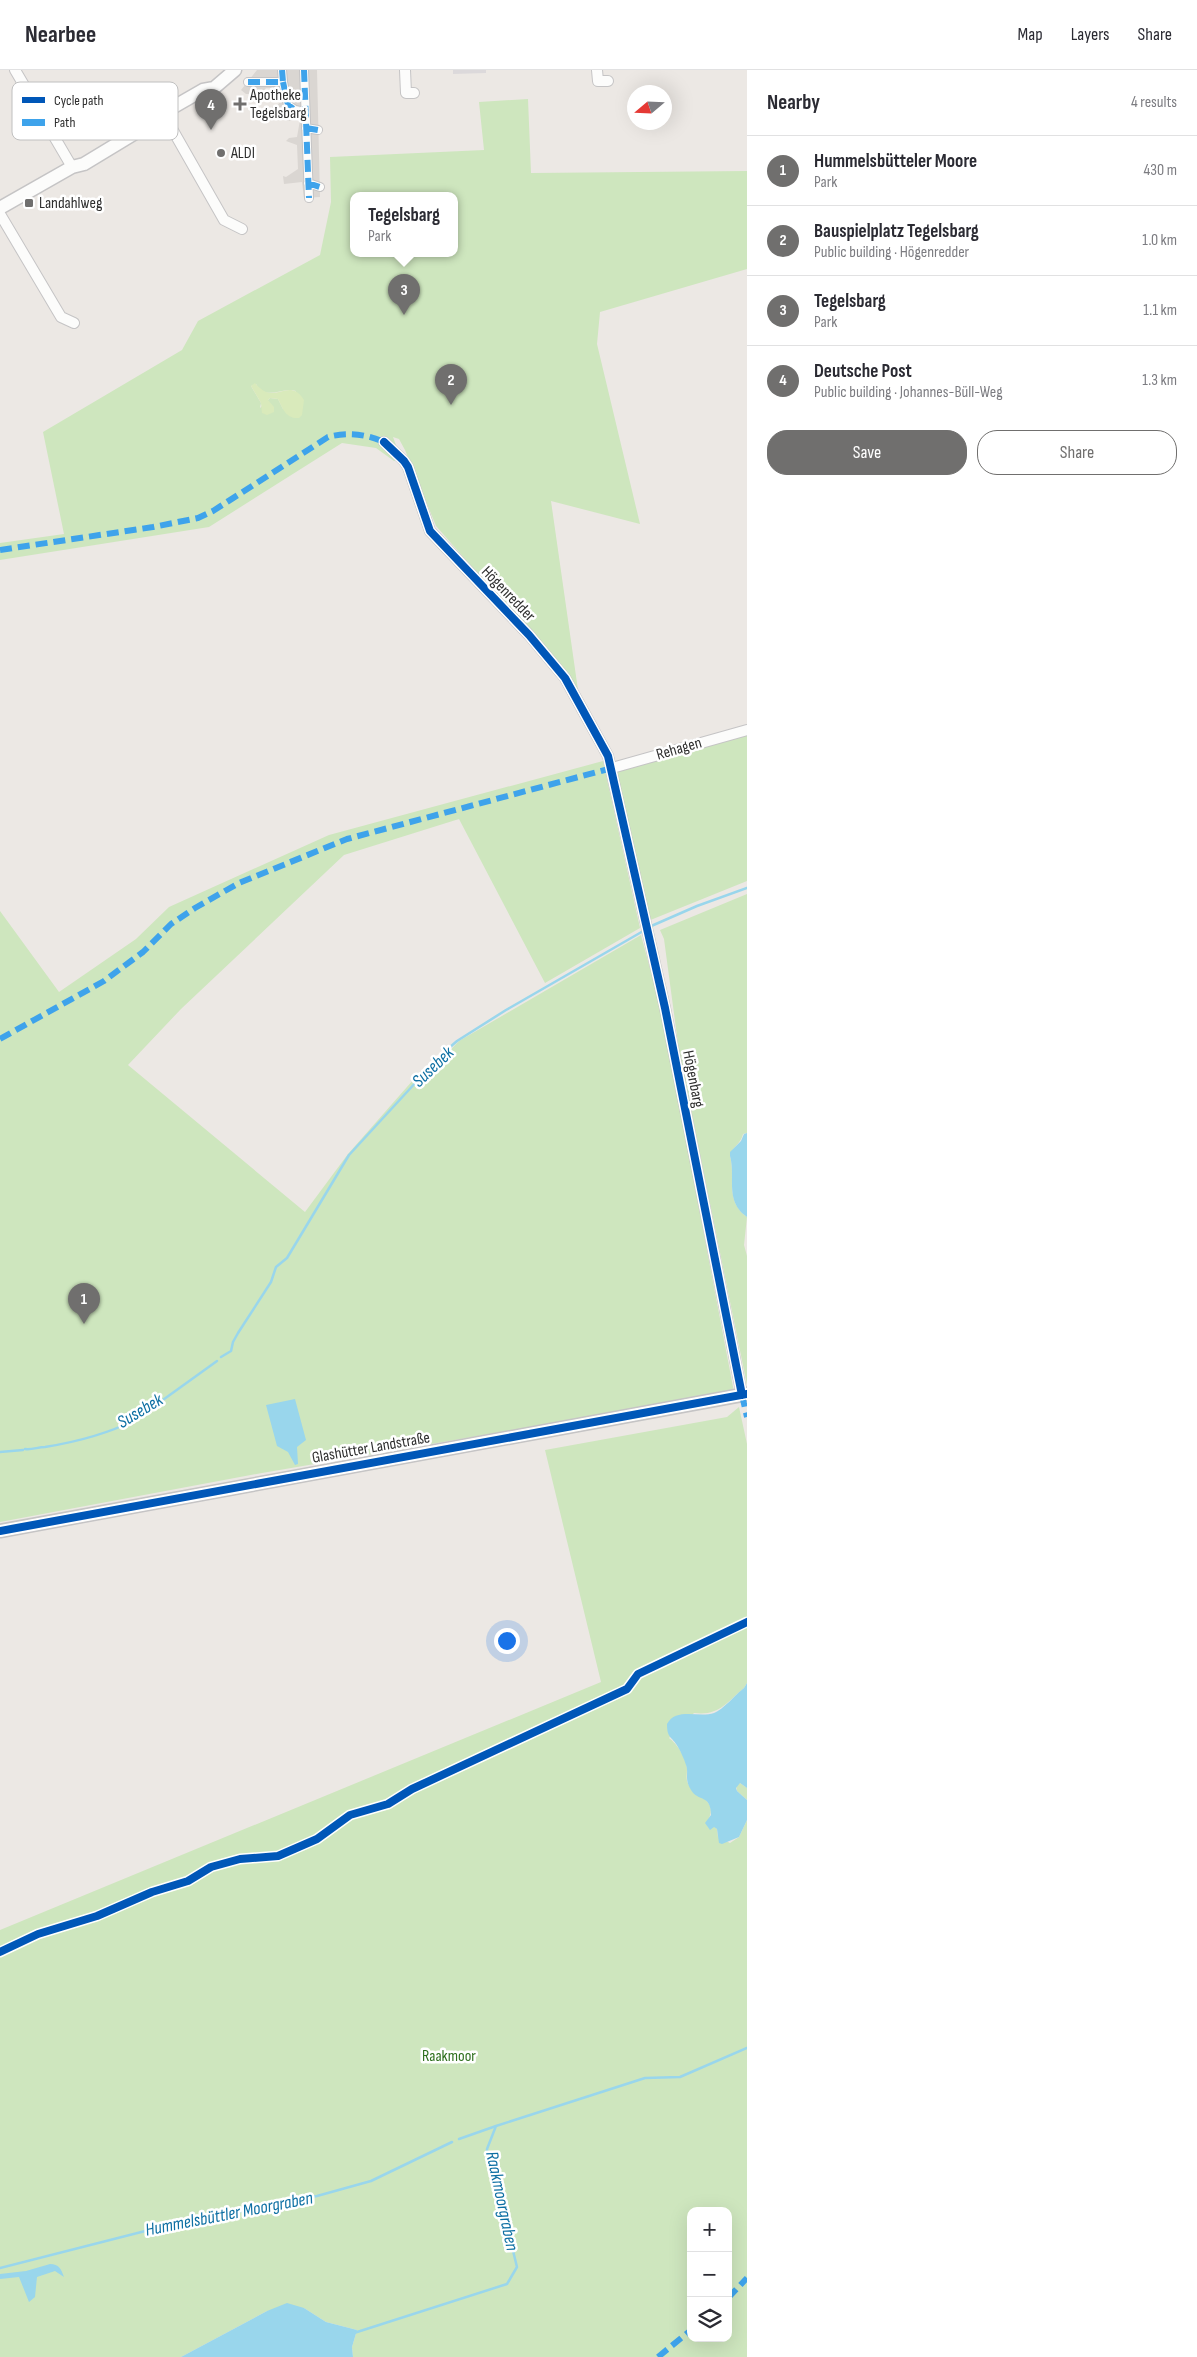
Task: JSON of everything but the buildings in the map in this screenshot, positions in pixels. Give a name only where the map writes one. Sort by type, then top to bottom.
[{"type":"street","points":[[15,70],[22,82]]},
{"type":"street","points":[[178,104],[203,90],[223,70]]},
{"type":"street","points":[[203,90],[214,88],[235,70]]},
{"type":"street","points":[[282,70],[288,105],[295,110],[305,112]]},
{"type":"street","points":[[304,70],[309,198]]},
{"type":"street","points":[[405,70],[406,93],[414,93]]},
{"type":"street","points":[[598,70],[598,81],[608,81]]},
{"type":"street","points":[[248,82],[283,82]]},
{"type":"street","points":[[306,128],[318,130]]},
{"type":"street","points":[[56,140],[72,167]]},
{"type":"street","points":[[0,208],[72,167],[79,158],[107,140]]},
{"type":"street","points":[[178,140],[224,220],[242,229]]},
{"type":"street","points":[[308,184],[320,187]]},
{"type":"street","points":[[0,214],[61,317],[74,323]]},
{"type":"street","name":"Högenredder","points":[[384,442],[404,461],[427,526],[434,537],[529,635],[565,678],[594,728],[612,768]]},
{"type":"street","name":"Rehagen","points":[[612,768],[747,730]]},
{"type":"street","name":"Högenbarg","points":[[612,768],[644,924],[665,1008],[745,1395]]},
{"type":"street","name":"Glashütter Landstraße","points":[[0,1531],[745,1395]]},
{"type":"shaded area","points":[[257,70],[317,70],[320,197],[304,198],[302,182],[284,184],[283,176],[286,177],[298,169],[297,145],[286,141],[289,138],[297,137],[300,120],[287,121],[277,110],[272,110],[272,107],[276,107],[281,101],[275,95],[275,88],[266,88],[261,94],[246,94],[241,90]]},
{"type":"shaded area","points":[[453,70],[486,70],[486,73],[453,74]]},
{"type":"green space","points":[[528,99],[531,173],[747,171],[747,269],[600,312],[597,344],[640,524],[551,501],[578,690],[436,526],[405,450],[399,439],[393,437],[401,459],[394,461],[376,448],[342,443],[209,527],[0,560],[0,543],[64,534],[43,432],[182,350],[198,321],[320,255],[331,202],[330,157],[484,150],[479,102]],"holes":[[[256,384],[260,389],[269,393],[285,390],[296,391],[283,409],[278,399],[270,398],[260,408],[261,403],[251,386]]]},
{"type":"green space","points":[[255,383],[262,390],[269,393],[292,390],[298,393],[304,400],[302,415],[299,418],[291,417],[286,413],[278,399],[270,398],[268,400],[274,407],[274,412],[267,415],[262,413],[261,403],[251,386]]},
{"type":"green space","points":[[747,733],[747,881],[648,921],[616,770]]},
{"type":"green space","points":[[603,761],[640,928],[545,983],[459,819],[344,855],[181,1009],[128,1065],[305,1212],[348,1154],[421,1071],[424,1077],[459,1041],[641,935],[661,1009],[734,1392],[262,1473],[0,1522],[0,911],[59,992],[136,939],[169,907],[329,835]]},
{"type":"green space","points":[[747,894],[747,1133],[743,1134],[730,1156],[733,1196],[735,1203],[747,1217],[744,1245],[747,1256],[747,1385],[679,1051],[664,939],[660,930]]},
{"type":"green space","name":"Raakmoor","points":[[739,1407],[747,1444],[747,1683],[744,1688],[722,1707],[710,1712],[694,1713],[669,1738],[685,1760],[688,1785],[694,1792],[706,1800],[710,1806],[711,1812],[708,1821],[717,1829],[718,1837],[730,1843],[739,1837],[747,1820],[747,2357],[353,2357],[352,2347],[357,2330],[326,2322],[304,2308],[267,2311],[181,2357],[0,2357],[0,1930],[601,1682],[545,1450],[727,1417]]},
{"type":"green space","points":[[740,1783],[747,1788],[747,1800],[737,1791],[736,1785]]},
{"type":"water","points":[[747,1133],[747,1217],[735,1204],[730,1152],[741,1141],[744,1134]]},
{"type":"water","points":[[295,1399],[306,1440],[297,1447],[298,1464],[295,1465],[288,1452],[277,1446],[266,1405]]},
{"type":"water","points":[[747,1683],[747,1788],[740,1783],[736,1788],[747,1800],[747,1820],[739,1837],[722,1844],[719,1843],[717,1829],[714,1827],[710,1830],[705,1823],[711,1815],[709,1804],[691,1790],[687,1779],[687,1768],[676,1743],[669,1735],[667,1724],[671,1719],[682,1714],[708,1714],[718,1711],[744,1688]]},
{"type":"water","points":[[50,2264],[56,2265],[64,2277],[55,2271],[37,2277],[35,2297],[29,2302],[19,2277],[0,2279],[0,2274],[26,2271]]},
{"type":"water","points":[[287,2303],[304,2308],[326,2322],[357,2330],[352,2347],[353,2357],[181,2357],[267,2311]]},
{"type":"waterway","name":"Susebek","points":[[649,927],[697,906],[747,888]]},
{"type":"waterway","name":"Susebek","points":[[221,1357],[231,1351],[238,1333],[271,1282],[276,1267],[287,1258],[349,1155],[441,1055],[457,1041],[506,1010],[645,930]]},
{"type":"waterway","name":"Susebek","points":[[25,1449],[80,1440],[135,1420],[217,1361]]},
{"type":"waterway","name":"Susebek","points":[[0,1452],[23,1450]]},
{"type":"waterway","name":"Raakmoorgraben","points":[[354,2333],[507,2284],[517,2267],[500,2198],[487,2159],[487,2149],[496,2126],[645,2078],[680,2077],[747,2048]]},
{"type":"waterway","name":"Hummelsbüttler Moorgraben","points":[[459,2139],[496,2126]]},
{"type":"waterway","name":"Hummelsbüttler Moorgraben","points":[[0,2268],[161,2227],[317,2196],[371,2181],[452,2142]]},
{"type":"marked path","points":[[248,82],[283,82],[282,70]]},
{"type":"marked path","points":[[304,70],[309,198]]},
{"type":"marked path","points":[[283,82],[288,105],[295,110],[305,112]]},
{"type":"marked path","points":[[306,128],[318,130]]},
{"type":"marked path","points":[[308,183],[320,187]]},
{"type":"marked path","points":[[0,550],[153,527],[198,518],[213,511],[328,437],[356,435],[384,442]]},
{"type":"marked path","points":[[0,1039],[104,981],[143,952],[171,924],[239,883],[347,839],[612,768]]},
{"type":"marked path","points":[[742,1395],[747,1417]]},
{"type":"marked path","points":[[729,2297],[747,2278]]},
{"type":"marked path","points":[[658,2357],[687,2333]]},
{"type":"cycle path","points":[[384,442],[408,467],[430,531],[529,635],[565,678],[608,756],[665,1008],[742,1395]]},
{"type":"cycle path","points":[[0,1531],[747,1394]]},
{"type":"cycle path","points":[[0,1952],[38,1934],[97,1916],[152,1892],[188,1881],[211,1867],[240,1859],[278,1856],[317,1839],[350,1815],[388,1804],[412,1789],[627,1689],[638,1674],[747,1622]]},
{"type":"place","name":"Apotheke Tegelsbarg","points":[[240,104]]},
{"type":"place","name":"Deutsche Post","points":[[211,130]]},
{"type":"place","name":"ALDI","points":[[221,153]]},
{"type":"place","name":"Landahlweg","points":[[29,203]]},
{"type":"place","name":"Tegelsbarg","points":[[404,315]]},
{"type":"place","name":"Bauspielplatz Tegelsbarg","points":[[451,405]]},
{"type":"place","name":"Hummelsbütteler Moore","points":[[84,1324]]}]
